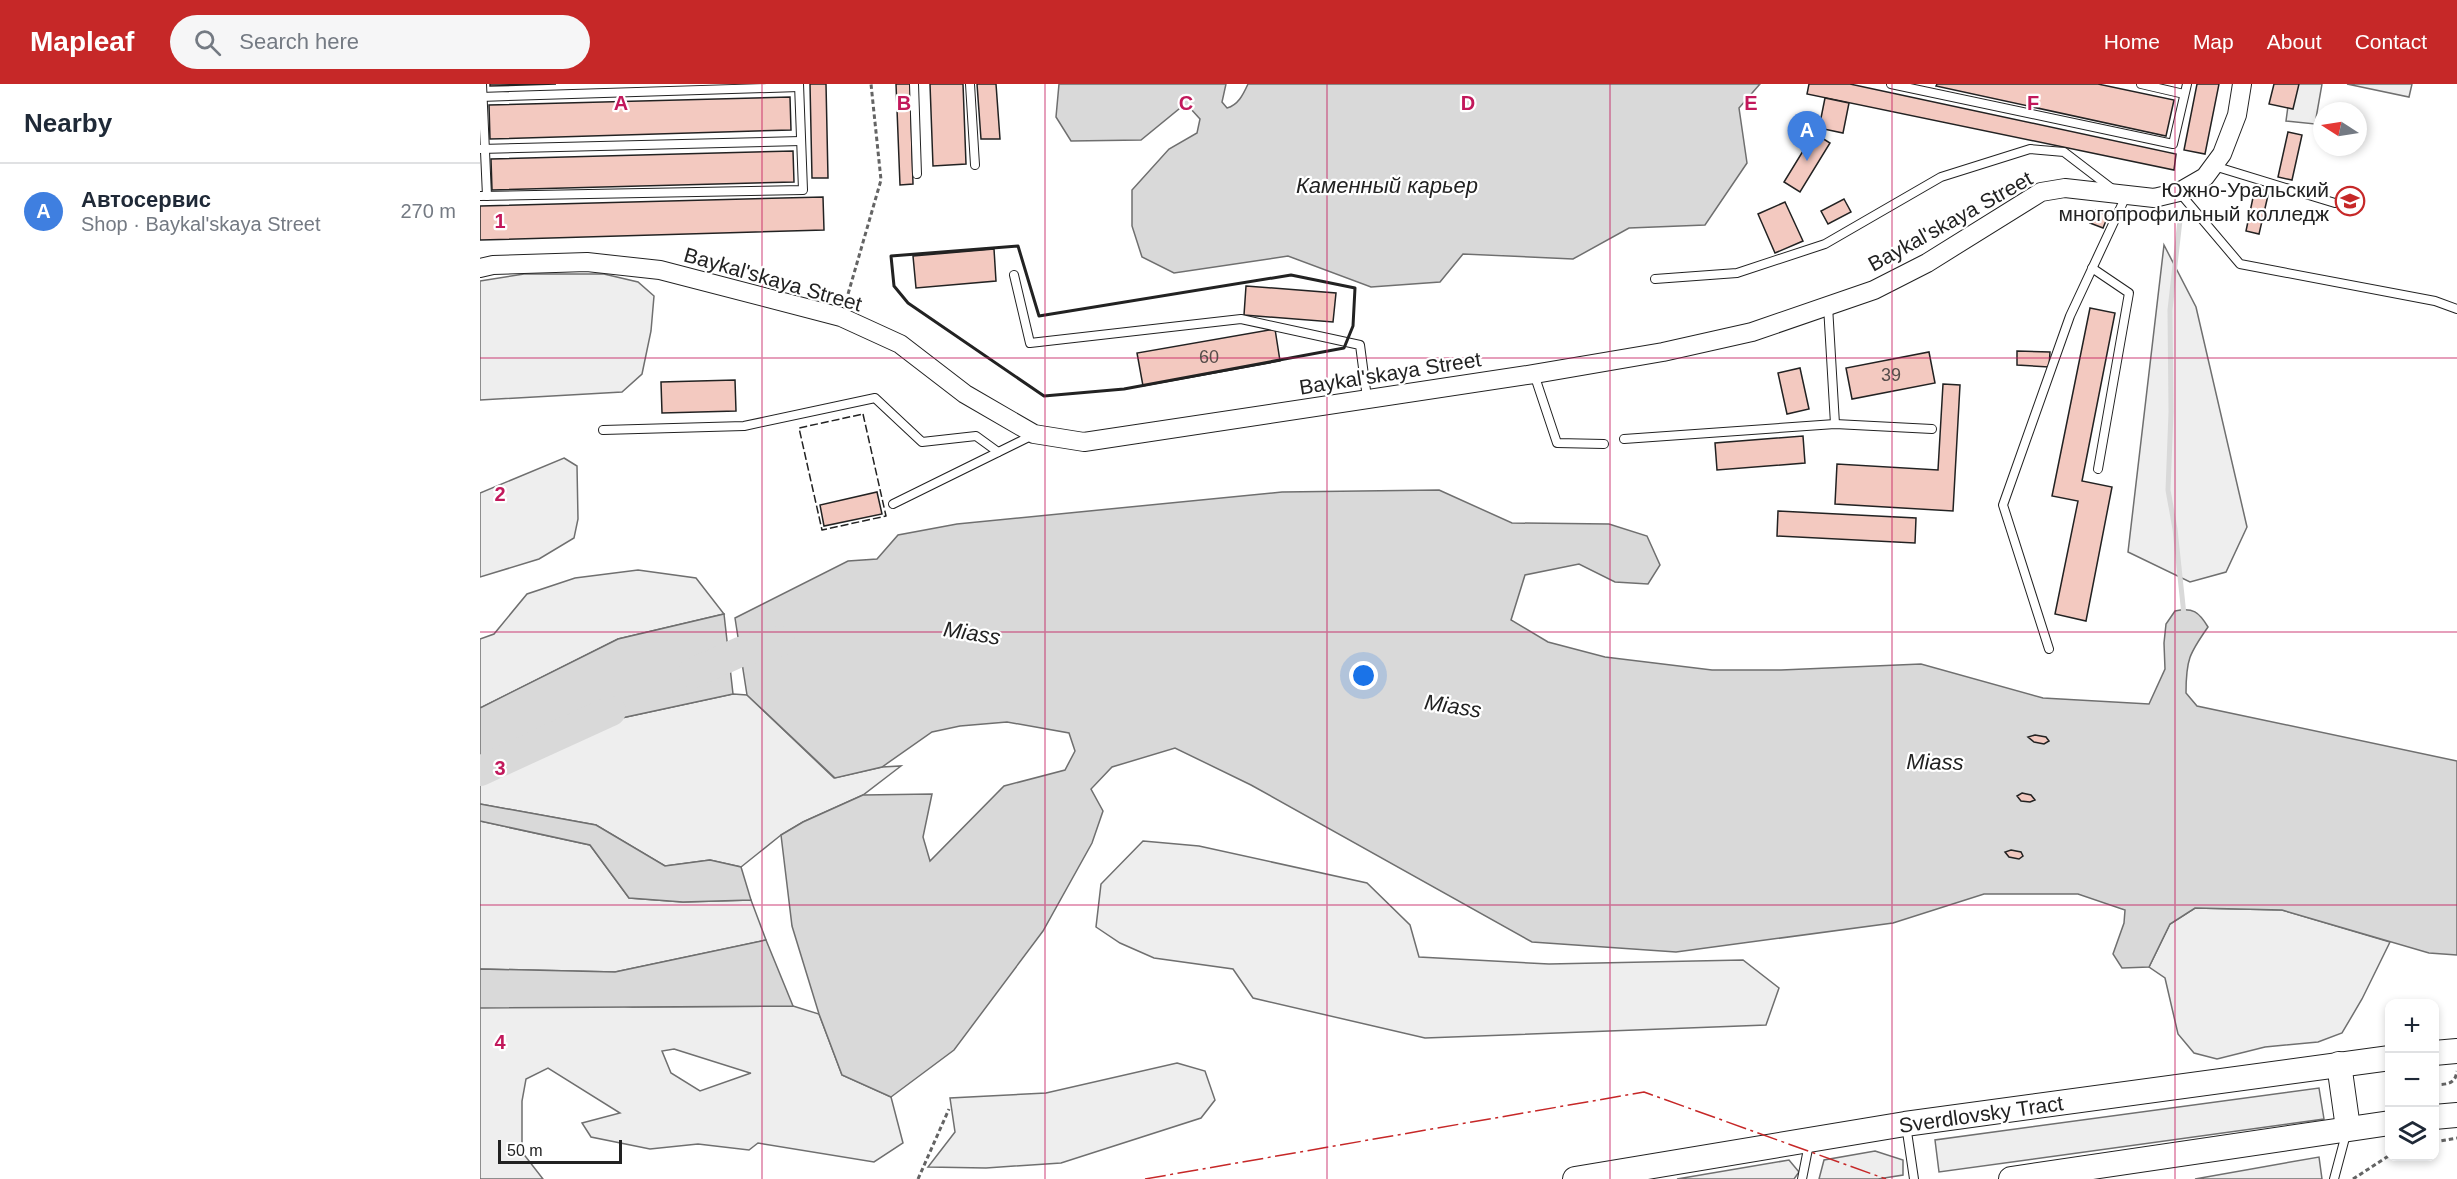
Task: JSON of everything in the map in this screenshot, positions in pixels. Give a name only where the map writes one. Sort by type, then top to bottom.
[{"type":"main road","points":[[2439,1053],[2457,1051]]},
{"type":"main road","name":"Sverdlovsky Tract","points":[[1575,1179],[1905,1124],[2385,1059]]},
{"type":"main road","points":[[2339,1064],[2348,1128]]},
{"type":"main road","points":[[2439,1117],[2457,1115]]},
{"type":"main road","points":[[2011,1179],[2385,1124]]},
{"type":"street","name":"Baykal'skaya Street","points":[[480,268],[493,265],[586,262],[660,270],[842,317],[900,344],[965,394],[1034,434],[1047,438],[1084,442],[1534,374],[1663,351],[1752,332],[1874,290],[1927,263],[2042,192],[2065,188],[2154,198],[2179,192],[2205,177],[2222,154],[2237,115],[2242,84]]},
{"type":"lane","points":[[481,97],[799,85],[803,190],[483,196],[481,97],[482,84]]},
{"type":"lane","points":[[914,84],[917,174]]},
{"type":"lane","points":[[970,84],[975,165]]},
{"type":"lane","points":[[1891,84],[1930,88],[2173,144],[2187,84]]},
{"type":"lane","points":[[2141,84],[2184,94]]},
{"type":"lane","points":[[482,149],[801,141]]},
{"type":"lane","points":[[1656,279],[1737,273],[1825,244],[1941,177],[2030,149],[2064,153],[2124,196],[2070,316],[2003,505],[2049,649]]},
{"type":"lane","points":[[2213,166],[2335,203]]},
{"type":"lane","points":[[2179,192],[2240,264],[2435,301],[2457,309]]},
{"type":"lane","points":[[2092,268],[2129,293],[2098,469]]},
{"type":"lane","points":[[1014,275],[1030,343],[1241,319],[1360,345],[1367,398]]},
{"type":"lane","points":[[1828,306],[1835,424]]},
{"type":"lane","points":[[1534,374],[1557,443],[1604,444]]},
{"type":"lane","points":[[603,430],[744,426],[875,398],[922,442],[976,436],[998,452]]},
{"type":"lane","points":[[1624,439],[1835,424],[1932,429]]},
{"type":"lane","points":[[893,504],[1034,434]]},
{"type":"lane","points":[[1905,1124],[1914,1179]]},
{"type":"lane","points":[[2334,1179],[2348,1128]]},
{"type":"lane","points":[[1802,1179],[1810,1140]]},
{"type":"path","points":[[842,317],[880,180],[871,84]]},
{"type":"path","points":[[918,1179],[949,1109]]},
{"type":"path","points":[[2439,1141],[2457,1138]]},
{"type":"path","points":[[2353,1179],[2385,1158]]},
{"type":"shaded area","points":[[2291,84],[2322,84],[2319,102],[2313,102],[2313,124],[2286,121]]},
{"type":"shaded area","points":[[2347,84],[2412,84],[2409,97]]},
{"type":"shaded area","points":[[2164,245],[2196,307],[2247,527],[2226,572],[2190,582],[2128,552]]},
{"type":"shaded area","points":[[524,274],[604,274],[638,282],[654,296],[651,331],[642,374],[622,392],[480,400],[480,281]]},
{"type":"shaded area","points":[[564,458],[577,466],[578,519],[574,538],[539,559],[480,577],[480,493]]},
{"type":"shaded area","points":[[638,570],[696,578],[724,614],[618,639],[480,708],[480,639],[494,634],[527,594],[575,578]]},
{"type":"shaded area","points":[[733,694],[747,695],[834,778],[882,767],[901,766],[863,795],[803,822],[781,835],[741,867],[710,860],[665,866],[596,825],[480,804],[480,771],[552,733]]},
{"type":"shaded area","points":[[480,821],[590,845],[629,898],[683,902],[751,900],[766,940],[615,972],[480,969]]},
{"type":"shaded area","points":[[1143,841],[1199,846],[1367,883],[1410,925],[1419,957],[1549,964],[1743,960],[1779,988],[1766,1025],[1425,1038],[1253,998],[1233,969],[1154,958],[1120,943],[1096,927],[1101,884]]},
{"type":"shaded area","points":[[2195,908],[2282,910],[2390,942],[2362,999],[2342,1033],[2318,1042],[2265,1047],[2217,1059],[2194,1053],[2178,1034],[2165,978],[2149,967],[2170,924]]},
{"type":"shaded area","points":[[480,993],[632,1007],[793,1006],[819,1014],[842,1075],[891,1097],[903,1143],[874,1162],[758,1143],[749,1150],[698,1144],[650,1149],[591,1137],[582,1123],[620,1113],[548,1068],[526,1079],[522,1101],[522,1152],[543,1179],[480,1179]],"holes":[[[674,1049],[751,1073],[700,1091],[671,1073],[662,1051]]]},
{"type":"shaded area","points":[[1177,1063],[1205,1071],[1215,1100],[1201,1118],[1061,1163],[986,1168],[928,1167],[955,1132],[950,1098],[1046,1093]]},
{"type":"shaded area","points":[[2319,1088],[2324,1119],[1939,1172],[1935,1140]]},
{"type":"shaded area","points":[[1875,1151],[1903,1160],[1903,1175],[1878,1179],[1819,1179],[1824,1160]]},
{"type":"shaded area","points":[[2319,1157],[2322,1179],[2195,1179]]},
{"type":"shaded area","points":[[1789,1160],[1799,1172],[1794,1179],[1677,1179]]},
{"type":"water","name":"Каменный карьер","points":[[1059,84],[1226,84],[1222,102],[1227,108],[1237,102],[1248,84],[1760,84],[1739,108],[1747,163],[1705,225],[1629,228],[1573,259],[1463,254],[1440,282],[1371,287],[1288,256],[1174,273],[1142,257],[1132,226],[1132,190],[1169,149],[1197,133],[1200,119],[1190,108],[1179,109],[1141,140],[1071,141],[1056,117]]},
{"type":"water","points":[[1439,490],[1512,523],[1609,524],[1647,536],[1660,565],[1648,584],[1615,582],[1579,564],[1525,575],[1511,620],[1548,642],[1605,657],[1712,670],[1781,670],[1921,664],[2043,698],[2149,704],[2165,669],[2166,624],[2175,611],[2191,610],[2202,618],[2208,627],[2193,651],[2188,665],[2186,693],[2197,706],[2457,761],[2457,955],[2429,953],[2282,910],[2195,908],[2170,924],[2149,967],[2122,968],[2113,954],[2124,923],[2125,910],[2078,894],[1984,894],[1893,923],[1676,952],[1532,942],[1251,785],[1175,748],[1112,767],[1091,789],[1103,811],[1092,843],[1043,931],[954,1050],[891,1097],[842,1075],[819,1014],[792,926],[781,835],[803,822],[863,795],[932,794],[923,837],[930,861],[1004,786],[1065,770],[1075,751],[1069,733],[1007,722],[960,726],[932,732],[882,767],[835,778],[747,695],[735,618],[848,561],[877,559],[898,535],[957,524],[1282,492]]},
{"type":"water","points":[[724,614],[733,694],[552,733],[480,771],[480,708],[618,639]]},
{"type":"water","points":[[480,804],[596,825],[665,866],[710,860],[741,867],[751,900],[683,902],[629,898],[590,845],[480,821]]},
{"type":"water","points":[[766,940],[793,1006],[480,1008],[480,969],[615,972]]},
{"type":"building","points":[[490,84],[556,84],[490,86]]},
{"type":"building","points":[[810,84],[826,84],[828,178],[812,178]]},
{"type":"building","points":[[896,84],[910,84],[913,184],[900,185]]},
{"type":"building","points":[[930,84],[963,84],[966,164],[933,166]]},
{"type":"building","points":[[977,84],[996,84],[1000,139],[981,139]]},
{"type":"building","points":[[1809,84],[1850,84],[2176,154],[2174,170],[1807,94]]},
{"type":"building","points":[[1937,84],[2098,84],[2174,100],[2166,136],[1936,86]]},
{"type":"building","points":[[2197,84],[2219,84],[2205,154],[2184,150]]},
{"type":"building","points":[[2274,84],[2299,84],[2293,109],[2269,104]]},
{"type":"building","points":[[790,97],[791,130],[490,139],[489,105]]},
{"type":"building","points":[[1825,98],[1849,103],[1843,133],[1819,128]]},
{"type":"building","points":[[2288,132],[2302,135],[2292,180],[2278,177]]},
{"type":"building","points":[[1814,133],[1830,143],[1800,192],[1784,182]]},
{"type":"building","points":[[793,151],[794,182],[492,190],[491,159]]},
{"type":"building","points":[[2255,188],[2269,191],[2259,234],[2246,231]]},
{"type":"building","points":[[823,197],[824,230],[480,240],[480,206]]},
{"type":"building","points":[[1844,199],[1851,212],[1828,224],[1821,211]]},
{"type":"building","points":[[1785,202],[1803,241],[1775,253],[1758,214]]},
{"type":"building","points":[[2095,210],[2108,216],[2103,228],[2090,223]]},
{"type":"building","points":[[994,249],[996,281],[916,288],[913,256]]},
{"type":"building","points":[[1246,286],[1336,293],[1333,322],[1244,315]]},
{"type":"building","points":[[2090,308],[2115,313],[2082,481],[2112,487],[2086,621],[2055,614],[2078,501],[2052,496]]},
{"type":"building","points":[[1275,329],[1280,361],[1143,386],[1137,353]]},
{"type":"building","points":[[2017,351],[2050,352],[2049,367],[2017,365]]},
{"type":"building","points":[[1929,352],[1935,383],[1852,399],[1846,368]]},
{"type":"building","points":[[1800,368],[1809,409],[1787,414],[1778,373]]},
{"type":"building","points":[[735,380],[736,411],[662,413],[661,382]]},
{"type":"building","points":[[1943,384],[1960,385],[1953,511],[1835,504],[1837,464],[1938,470]]},
{"type":"building","points":[[1803,436],[1805,463],[1717,470],[1715,443]]},
{"type":"building","points":[[877,492],[882,514],[824,526],[820,505]]},
{"type":"building","points":[[1778,511],[1916,518],[1915,543],[1777,536]]},
{"type":"building","points":[[2035,735],[2046,737],[2049,741],[2044,744],[2034,742],[2028,737]]},
{"type":"building","points":[[2022,793],[2031,795],[2035,800],[2021,801],[2017,796]]},
{"type":"building","points":[[2011,850],[2021,852],[2023,856],[2019,859],[2009,857],[2005,852]]},
{"type":"waterway","points":[[2180,220],[2170,310],[2171,412],[2168,490],[2175,529],[2184,615]]},
{"type":"waterway","name":"Miass","points":[[693,673],[740,652],[780,641]]},
{"type":"waterway","name":"Miass","points":[[480,771],[611,711]]},
{"type":"fence","points":[[863,414],[886,516],[822,530],[799,428],[863,414]]},
{"type":"wall","points":[[1018,246],[1039,316],[1291,275],[1355,288],[1353,326],[1344,348],[1124,389],[1044,396],[908,303],[894,286],[891,256],[1018,246]]},
{"type":"power","points":[[1145,1179],[1644,1092],[1886,1179]]},
{"type":"place","name":"Автосервис","points":[[1807,161]]},
{"type":"place","name":"Южно-Уральский многопрофильный колледж","points":[[2350,201]]}]
